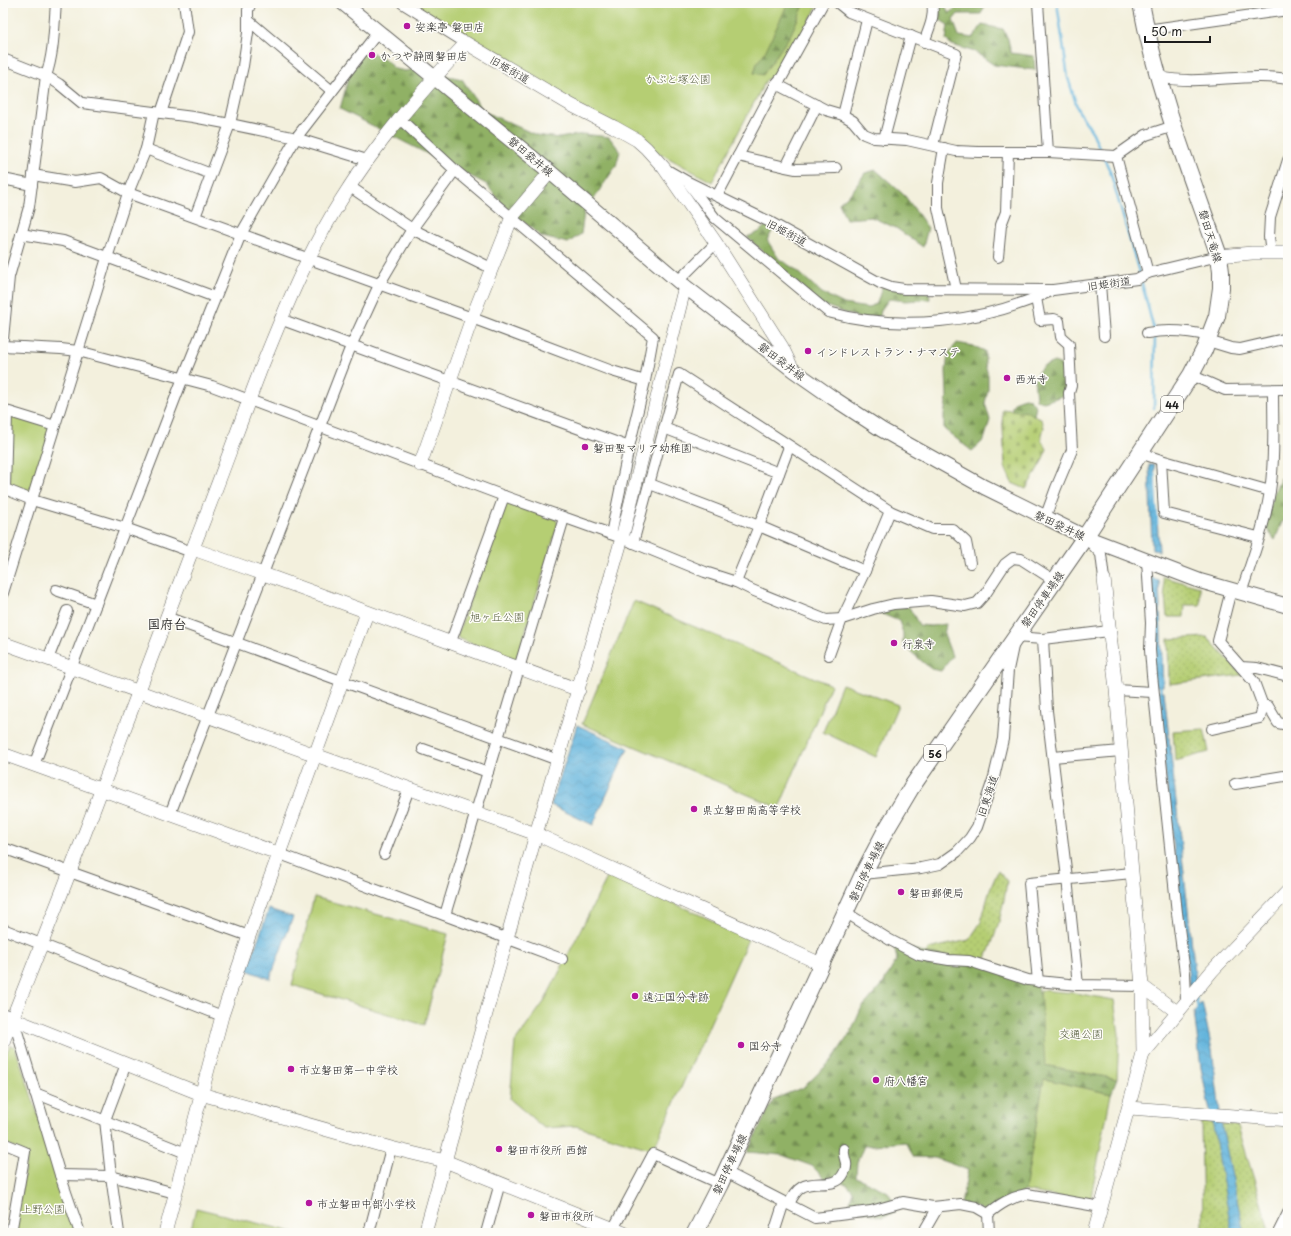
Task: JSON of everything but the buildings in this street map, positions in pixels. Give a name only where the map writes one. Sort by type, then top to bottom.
[{"type":"main road","name":"磐田袋井線","points":[[343,3],[550,172],[681,284],[793,370],[882,430],[952,470],[1085,537],[1200,581],[1288,606]]},
{"type":"main road","name":"磐田天竜線","points":[[1085,537],[1191,375],[1209,338],[1217,316],[1220,302],[1221,272],[1219,256],[1158,77],[1141,3]]},
{"type":"main road","name":"磐田停車場線","points":[[695,1233],[723,1178],[863,874],[886,830],[911,788],[1085,537]]},
{"type":"street","points":[[3,339],[6,276],[21,234],[33,180],[46,76],[50,66],[54,37],[56,3]]},
{"type":"street","points":[[4,589],[128,193],[146,149],[158,112],[188,32],[184,3]]},
{"type":"street","points":[[194,217],[230,124],[243,66],[248,34],[248,10],[251,3]]},
{"type":"street","name":"旧姫街道","points":[[402,3],[571,105],[637,140],[664,168],[688,182],[770,222],[880,283],[891,287],[904,289],[956,290],[1052,290],[1137,279],[1148,273],[1219,256]]},
{"type":"street","points":[[717,196],[776,84],[782,77],[823,3]]},
{"type":"street","points":[[838,3],[849,12],[867,20],[956,54],[933,146]]},
{"type":"street","points":[[924,42],[932,16],[932,3]]},
{"type":"street","points":[[1038,3],[1048,152]]},
{"type":"street","points":[[1146,30],[1288,10]]},
{"type":"street","points":[[248,20],[332,92]]},
{"type":"street","points":[[843,115],[867,20]]},
{"type":"street","points":[[34,765],[183,378],[241,234],[296,138],[378,32]]},
{"type":"street","points":[[884,139],[911,36]]},
{"type":"street","points":[[3,1042],[8,1016],[41,944],[102,790],[248,401],[280,319],[307,259],[340,200],[367,160],[435,77],[466,43]]},
{"type":"street","points":[[3,59],[46,76],[59,84],[82,103],[194,117],[230,124],[296,138],[367,160]]},
{"type":"street","points":[[1158,77],[1182,81],[1260,77],[1288,79]]},
{"type":"street","points":[[776,84],[826,110],[843,115],[853,121],[864,134],[874,138],[907,140],[956,151],[1048,152],[1116,156],[1146,135],[1174,126]]},
{"type":"street","points":[[786,167],[817,105]]},
{"type":"street","points":[[400,119],[455,170],[652,337],[645,382],[629,448],[622,539]]},
{"type":"street","points":[[944,148],[938,183],[938,208],[956,290]]},
{"type":"street","points":[[146,149],[210,174]]},
{"type":"street","points":[[998,257],[1001,225],[1006,212],[1008,152]]},
{"type":"street","points":[[738,156],[796,169],[836,168]]},
{"type":"street","points":[[1116,156],[1148,273]]},
{"type":"street","points":[[1271,253],[1269,237],[1270,217],[1288,160]]},
{"type":"street","points":[[664,168],[716,243],[782,347],[793,370]]},
{"type":"street","points":[[170,814],[319,427],[352,346],[379,285],[412,229],[455,170]]},
{"type":"street","points":[[420,465],[472,318],[512,217],[550,172]]},
{"type":"street","points":[[3,179],[75,182],[101,178],[128,193],[645,382]]},
{"type":"street","points":[[688,182],[715,218],[828,312],[846,317],[868,320],[912,322],[951,320],[984,314],[1025,303],[1052,290]]},
{"type":"street","points":[[349,186],[412,229],[491,268]]},
{"type":"street","points":[[21,234],[63,241],[215,297]]},
{"type":"street","points":[[425,1233],[536,834],[622,539],[681,284],[716,243]]},
{"type":"street","points":[[1219,256],[1252,253],[1288,253]]},
{"type":"street","points":[[1100,284],[1104,336]]},
{"type":"street","points":[[1036,298],[1040,320],[1054,319],[1059,322],[1061,337],[1069,344],[1069,393],[1072,450],[1045,518]]},
{"type":"street","points":[[280,319],[629,448]]},
{"type":"street","points":[[1147,333],[1160,330],[1194,332],[1232,348],[1240,349],[1288,338]]},
{"type":"street","points":[[3,346],[78,351],[212,386],[248,401],[736,582],[826,620],[842,619],[894,604],[931,602],[965,606],[977,603],[986,593],[1005,564],[1013,558],[1021,559],[1055,581]]},
{"type":"street","points":[[622,539],[650,484],[678,374],[890,511],[932,530],[952,529],[966,542],[970,563]]},
{"type":"street","points":[[1191,375],[1225,390],[1288,389]]},
{"type":"street","points":[[1212,729],[1260,718],[1263,706],[1254,682],[1218,641],[1258,538],[1270,491],[1272,469],[1273,390]]},
{"type":"street","points":[[55,426],[5,411],[5,489],[32,500],[125,528],[263,574],[450,644],[579,690]]},
{"type":"street","points":[[664,428],[779,473]]},
{"type":"street","points":[[736,582],[789,447]]},
{"type":"street","points":[[1140,453],[1270,491]]},
{"type":"street","points":[[1161,460],[1164,513],[1258,538]]},
{"type":"street","points":[[650,484],[759,526],[865,570]]},
{"type":"street","points":[[450,644],[504,496]]},
{"type":"street","points":[[829,655],[842,619],[890,511]]},
{"type":"street","points":[[445,915],[564,518]]},
{"type":"street","points":[[1085,537],[1101,554],[1104,579],[1116,690],[1142,986],[1144,1054],[1094,1233]]},
{"type":"street","points":[[1147,561],[1153,692],[1177,914],[1188,1000]]},
{"type":"street","points":[[56,590],[96,604]]},
{"type":"street","points":[[48,659],[67,611]]},
{"type":"street","points":[[165,1233],[222,1016],[367,613]]},
{"type":"street","points":[[166,617],[236,644],[558,760]]},
{"type":"street","points":[[1015,637],[1043,639],[1109,631]]},
{"type":"street","name":"旧東海道","points":[[863,874],[920,868],[940,864],[957,852],[970,838],[977,827],[994,778],[1003,739],[1008,670],[1015,637]]},
{"type":"street","points":[[1043,639],[1047,711],[1078,986]]},
{"type":"street","points":[[3,643],[536,834],[821,964]]},
{"type":"street","points":[[1241,667],[1257,668],[1288,676]]},
{"type":"street","points":[[1116,690],[1153,692]]},
{"type":"street","points":[[1263,706],[1268,706],[1278,723],[1288,725]]},
{"type":"street","points":[[423,750],[488,772]]},
{"type":"street","points":[[1053,757],[1121,751]]},
{"type":"street","points":[[3,754],[280,854],[562,959]]},
{"type":"street","points":[[1236,784],[1288,776]]},
{"type":"street","points":[[384,854],[409,789]]},
{"type":"street","points":[[3,848],[250,936]]},
{"type":"street","points":[[1038,982],[1029,883],[1067,878],[1132,873]]},
{"type":"street","points":[[1144,1054],[1212,971],[1288,891]]},
{"type":"street","points":[[846,912],[890,940],[919,955],[949,960],[969,961],[1038,982],[1078,986],[1142,986],[1177,1012]]},
{"type":"street","points":[[3,929],[222,1016]]},
{"type":"street","points":[[8,1016],[201,1094],[391,1148],[445,1161],[616,1231],[653,1154],[723,1178],[786,1203],[815,1218],[871,1211],[903,1202],[933,1207],[962,1204],[976,1207],[988,1214]]},
{"type":"street","points":[[8,1016],[35,1092],[60,1175],[80,1233]]},
{"type":"street","points":[[119,1233],[110,1176],[105,1120],[126,1064]]},
{"type":"street","points":[[35,1092],[186,1152]]},
{"type":"street","points":[[1130,1108],[1288,1120]]},
{"type":"street","points":[[3,1143],[25,1152],[11,1233]]},
{"type":"street","points":[[369,1233],[391,1148]]},
{"type":"street","points":[[774,1233],[786,1203],[802,1187],[808,1184],[830,1184],[842,1177],[847,1166],[844,1156],[844,1149]]},
{"type":"street","points":[[60,1175],[110,1176],[175,1193]]},
{"type":"street","points":[[486,1233],[500,1183]]},
{"type":"street","points":[[988,1214],[1003,1202],[1027,1194],[1101,1207]]},
{"type":"street","points":[[923,1233],[938,1207]]},
{"type":"street","points":[[1278,1233],[1288,1213]]},
{"type":"street","points":[[988,1214],[989,1233]]},
{"type":"green space","name":"かぶと塚公園","points":[[405,3],[788,3],[765,52],[757,63],[754,73],[763,75],[791,34],[805,3],[819,3],[784,69],[766,80],[712,182],[627,135]]},
{"type":"green space","points":[[787,3],[805,3],[791,34],[763,75],[754,73],[757,63]]},
{"type":"green space","points":[[930,3],[944,3],[949,14],[959,5],[986,3],[981,14],[958,14],[953,20],[959,36],[973,38],[982,25],[1003,29],[1008,39],[1011,53],[1034,56],[1035,70],[994,65],[975,52],[952,45],[946,40],[948,25],[937,18]]},
{"type":"green space","points":[[360,47],[385,59],[395,69],[406,71],[422,67],[444,75],[462,79],[483,111],[536,135],[559,138],[583,134],[609,137],[620,151],[616,166],[584,213],[581,234],[568,243],[542,237],[504,206],[486,184],[340,109],[353,61]]},
{"type":"green space","points":[[876,170],[905,196],[928,228],[923,247],[896,228],[871,217],[846,219],[839,203],[852,192],[865,173]]},
{"type":"green space","points":[[766,225],[776,225],[767,240],[779,259],[795,269],[822,293],[844,304],[868,308],[877,303],[883,284],[929,293],[930,299],[906,301],[889,299],[881,310],[880,316],[862,319],[818,303],[747,237],[759,232]]},
{"type":"green space","points":[[957,343],[973,346],[985,351],[988,390],[985,403],[990,420],[984,440],[972,451],[944,429],[944,415],[947,397],[946,370],[948,354]]},
{"type":"green space","points":[[1054,362],[1070,368],[1065,395],[1044,402],[1036,400],[1034,377],[1042,367]]},
{"type":"green space","points":[[1025,398],[1030,399],[1036,407],[1034,415],[1011,412],[1012,406],[1015,402]]},
{"type":"green space","points":[[1002,409],[1028,412],[1042,420],[1044,427],[1041,439],[1047,449],[1026,489],[1012,483],[1005,467]]},
{"type":"green space","points":[[7,412],[55,426],[33,496],[5,489]]},
{"type":"green space","points":[[1288,477],[1288,519],[1282,522],[1275,540],[1265,527],[1273,494],[1281,478]]},
{"type":"green space","name":"旭ヶ丘公園","points":[[509,501],[556,519],[558,524],[517,659],[513,660],[458,638],[457,635],[505,503]]},
{"type":"green space","points":[[1163,577],[1200,587],[1200,605],[1185,605],[1184,617],[1167,617]]},
{"type":"green space","points":[[634,601],[831,685],[779,808],[582,724]]},
{"type":"green space","points":[[890,606],[909,607],[919,625],[931,626],[946,624],[944,635],[952,656],[941,671],[931,669],[903,645],[903,633],[899,621],[880,613]]},
{"type":"green space","points":[[1207,637],[1242,675],[1169,684],[1168,639]]},
{"type":"green space","points":[[842,684],[898,705],[876,757],[823,732]]},
{"type":"green space","points":[[1204,729],[1209,752],[1175,761],[1173,731]]},
{"type":"green space","points":[[998,871],[1007,881],[998,923],[984,963],[926,955],[928,949],[969,940],[981,922],[990,889]]},
{"type":"green space","points":[[609,874],[749,937],[653,1150],[576,1126],[544,1128],[510,1099],[515,1042],[544,1002]]},
{"type":"green space","points":[[314,897],[448,934],[424,1025],[292,985]]},
{"type":"green space","points":[[892,939],[919,952],[979,962],[1035,982],[1042,1001],[1044,1012],[1045,1065],[1117,1079],[1111,1094],[1044,1079],[1025,1191],[988,1214],[976,1207],[960,1209],[968,1170],[935,1158],[914,1157],[905,1142],[864,1146],[857,1162],[856,1177],[888,1192],[892,1199],[895,1213],[881,1217],[855,1209],[850,1203],[853,1191],[847,1184],[826,1180],[812,1166],[782,1155],[747,1152],[774,1099],[804,1087],[832,1060],[851,1032],[861,1009],[883,984],[897,959]]},
{"type":"green space","name":"交通公園","points":[[1040,990],[1075,993],[1114,1000],[1119,1034],[1117,1079],[1045,1065]]},
{"type":"green space","name":"上野公園","points":[[10,1045],[15,1047],[78,1233],[14,1233],[27,1155],[3,1141],[3,1061]]},
{"type":"green space","points":[[1044,1079],[1111,1094],[1090,1202],[1025,1191]]},
{"type":"green space","points":[[1201,1122],[1238,1126],[1270,1233],[1206,1233],[1203,1227]]},
{"type":"green space","points":[[196,1208],[297,1233],[190,1233]]},
{"type":"water","points":[[1149,465],[1154,465],[1159,551],[1152,550]]},
{"type":"water","points":[[1151,577],[1159,581],[1163,686],[1153,686]]},
{"type":"water","points":[[1156,692],[1164,692],[1196,982],[1190,989]]},
{"type":"water","points":[[577,725],[628,748],[593,825],[551,805]]},
{"type":"water","points":[[269,909],[293,917],[270,979],[247,970]]},
{"type":"water","points":[[1202,1002],[1212,1050],[1222,1127],[1244,1233],[1232,1233],[1201,1068],[1194,1012]]},
{"type":"waterway","points":[[1057,3],[1068,78],[1078,110],[1093,133],[1101,152]]},
{"type":"waterway","points":[[1104,158],[1110,171],[1140,276]]},
{"type":"waterway","points":[[1141,280],[1154,330]]},
{"type":"waterway","points":[[1154,408],[1155,335]]},
{"type":"waterway","points":[[1154,473],[1157,524]]},
{"type":"waterway","points":[[1160,684],[1161,695]]},
{"type":"waterway","points":[[1196,998],[1198,1009]]},
{"type":"place","name":"安楽亭 磐田店","points":[[407,26]]},
{"type":"place","name":"かつや静岡磐田店","points":[[372,55]]},
{"type":"place","name":"インドレストラン・ナマステ","points":[[808,351]]},
{"type":"place","name":"西光寺","points":[[1007,378]]},
{"type":"place","name":"磐田聖マリア幼稚園","points":[[585,447]]},
{"type":"place","name":"行泉寺","points":[[894,643]]},
{"type":"place","name":"県立磐田南高等学校","points":[[694,809]]},
{"type":"place","name":"磐田郵便局","points":[[901,892]]},
{"type":"place","name":"遠江国分寺跡","points":[[635,996]]},
{"type":"place","name":"国分寺","points":[[741,1045]]},
{"type":"place","name":"市立磐田第一中学校","points":[[291,1069]]},
{"type":"place","name":"府八幡宮","points":[[876,1080]]},
{"type":"place","name":"磐田市役所 西館","points":[[499,1149]]},
{"type":"place","name":"市立磐田中部小学校","points":[[309,1203]]},
{"type":"place","name":"磐田市役所","points":[[531,1215]]},
{"type":"district","name":"国府台","points":[[167,623]]}]
